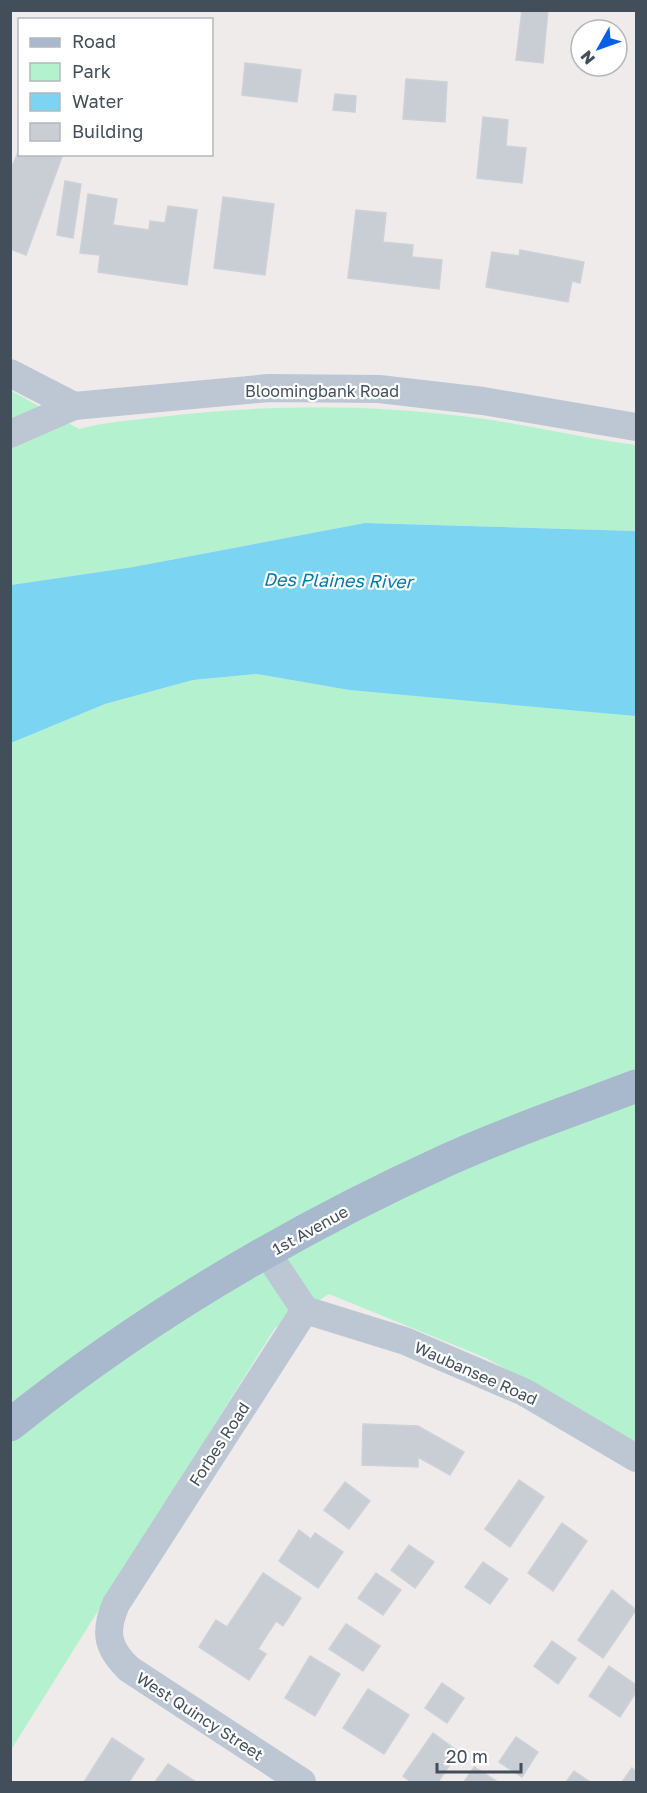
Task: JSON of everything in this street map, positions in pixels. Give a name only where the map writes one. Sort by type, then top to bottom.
[{"type":"main road","name":"1st Avenue","points":[[10,1425],[152,1322],[267,1253],[448,1159],[636,1086]]},
{"type":"street","points":[[10,373],[74,406]]},
{"type":"street","name":"Bloomingbank Road","points":[[10,434],[74,406],[269,388],[379,389],[483,401],[636,427]]},
{"type":"street","points":[[267,1253],[305,1310]]},
{"type":"street","name":"Waubansee Road","points":[[305,1310],[405,1341],[524,1392],[636,1458]]},
{"type":"street","name":"Forbes Road","points":[[109,1639],[108,1621],[116,1604],[305,1310]]},
{"type":"street","name":"West Quincy Street","points":[[109,1639],[116,1656],[129,1669],[302,1782]]},
{"type":"green space","points":[[10,390],[79,429],[119,422],[237,410],[354,408],[470,417],[636,445],[636,531],[365,523],[133,567],[11,585]]},
{"type":"green space","points":[[257,674],[349,690],[636,714],[636,1442],[486,1358],[329,1294],[275,1328],[11,1750],[11,743],[105,704],[193,680]]},
{"type":"water","name":"Des Plaines River","points":[[365,523],[636,531],[636,716],[349,690],[257,674],[193,680],[105,704],[11,743],[11,585],[133,567]]},
{"type":"building","points":[[522,10],[548,10],[543,63],[516,60]]},
{"type":"building","points":[[245,63],[301,70],[297,102],[242,95]]},
{"type":"building","points":[[406,79],[447,82],[445,122],[403,119]]},
{"type":"building","points":[[335,94],[356,96],[355,112],[333,110]]},
{"type":"building","points":[[483,117],[508,120],[506,146],[526,148],[522,183],[477,178]]},
{"type":"building","points":[[18,153],[18,156],[62,156],[26,255],[10,249],[10,163],[13,164]]},
{"type":"building","points":[[65,181],[81,184],[73,238],[57,235]]},
{"type":"building","points":[[88,194],[117,199],[113,225],[149,230],[150,221],[165,223],[168,206],[197,210],[187,285],[98,272],[100,255],[80,253]]},
{"type":"building","points":[[223,197],[274,204],[265,275],[214,268]]},
{"type":"building","points":[[356,210],[386,213],[383,242],[413,245],[412,257],[442,260],[439,289],[348,278]]},
{"type":"building","points":[[520,250],[584,262],[580,283],[572,281],[568,302],[486,287],[492,252],[519,256]]},
{"type":"building","points":[[363,1424],[418,1426],[464,1452],[450,1475],[418,1457],[418,1467],[362,1465]]},
{"type":"building","points":[[519,1480],[544,1497],[510,1547],[485,1529]]},
{"type":"building","points":[[345,1482],[370,1501],[349,1529],[324,1510]]},
{"type":"building","points":[[562,1523],[587,1541],[553,1591],[528,1573]]},
{"type":"building","points":[[299,1530],[311,1539],[315,1533],[343,1552],[318,1588],[279,1561]]},
{"type":"building","points":[[409,1545],[434,1562],[415,1588],[391,1570]]},
{"type":"building","points":[[483,1562],[508,1579],[490,1604],[465,1587]]},
{"type":"building","points":[[263,1573],[301,1598],[283,1626],[276,1621],[258,1649],[266,1654],[249,1680],[199,1647],[216,1620],[227,1627]]},
{"type":"building","points":[[376,1573],[401,1590],[383,1615],[358,1598]]},
{"type":"building","points":[[612,1590],[636,1610],[603,1658],[578,1640]]},
{"type":"building","points":[[346,1624],[380,1646],[363,1671],[329,1649]]},
{"type":"building","points":[[552,1641],[576,1658],[558,1684],[534,1666]]},
{"type":"building","points":[[310,1656],[340,1674],[315,1716],[285,1698]]},
{"type":"building","points":[[609,1666],[636,1685],[636,1692],[620,1717],[589,1696]]},
{"type":"building","points":[[442,1683],[464,1698],[447,1723],[425,1708]]},
{"type":"building","points":[[368,1689],[409,1715],[384,1754],[343,1728]]},
{"type":"building","points":[[433,1733],[459,1752],[438,1782],[411,1782],[403,1776]]},
{"type":"building","points":[[516,1737],[538,1752],[522,1777],[499,1762]]},
{"type":"building","points":[[112,1738],[144,1759],[129,1782],[84,1782]]},
{"type":"building","points":[[168,1764],[196,1782],[155,1782]]},
{"type":"building","points":[[474,1767],[498,1782],[464,1782]]},
{"type":"building","points":[[632,1768],[636,1772],[636,1782],[622,1782]]},
{"type":"building","points":[[574,1771],[590,1782],[566,1782]]}]
